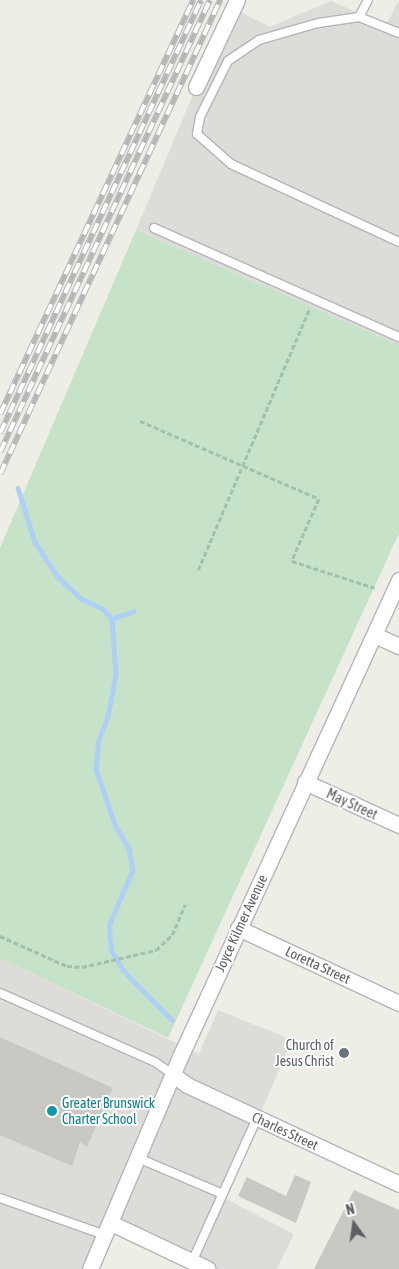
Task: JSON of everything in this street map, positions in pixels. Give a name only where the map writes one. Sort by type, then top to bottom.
[{"type":"street","points":[[196,87],[237,0]]},
{"type":"street","name":"Joyce Kilmer Avenue","points":[[90,1269],[172,1074],[399,580]]},
{"type":"street","points":[[375,635],[399,646]]},
{"type":"street","name":"May Street","points":[[305,782],[399,825]]},
{"type":"street","name":"Loretta Street","points":[[238,928],[399,1003]]},
{"type":"street","name":"Charles Street","points":[[172,1074],[187,1086],[399,1184]]},
{"type":"street","points":[[108,1229],[208,1269]]},
{"type":"lane","points":[[359,17],[368,0]]},
{"type":"lane","points":[[399,33],[359,17],[318,23],[259,40],[228,61],[200,117],[197,134],[231,164],[399,242]]},
{"type":"lane","points":[[154,228],[313,300],[399,336]]},
{"type":"lane","points":[[0,993],[155,1062],[172,1074]]},
{"type":"lane","points":[[192,1262],[257,1118]]},
{"type":"lane","points":[[138,1158],[223,1194]]},
{"type":"lane","points":[[0,1198],[108,1229]]},
{"type":"path","points":[[198,570],[313,300]]},
{"type":"path","points":[[140,421],[319,499],[292,561],[375,588]]},
{"type":"path","points":[[0,936],[67,966],[89,965],[148,953],[167,942],[185,905]]},
{"type":"shaded area","points":[[399,0],[399,345],[136,230],[230,7],[270,27],[331,1],[386,25]]},
{"type":"shaded area","points":[[0,958],[199,1054],[218,1010],[292,1040],[224,1198],[294,1234],[277,1269],[204,1269],[106,1226],[86,1269],[0,1269]]},
{"type":"green space","points":[[136,230],[399,345],[399,533],[168,1038],[0,958],[0,548]]},
{"type":"building","name":"Greater Brunswick Charter School","points":[[0,1037],[113,1088],[87,1147],[80,1142],[72,1166],[0,1135]]},
{"type":"building","points":[[295,1175],[311,1182],[296,1223],[238,1196],[247,1177],[286,1196]]},
{"type":"building","points":[[354,1190],[399,1210],[399,1269],[314,1269]]},
{"type":"waterway","points":[[18,488],[35,542],[58,577],[82,599],[103,609],[112,619],[116,675],[108,717],[99,741],[96,769],[116,827],[129,848],[133,870],[110,924],[112,951],[123,970],[172,1020]]},
{"type":"waterway","points":[[112,619],[134,611]]},
{"type":"railway","points":[[0,414],[193,0]]},
{"type":"railway","points":[[0,433],[201,0]]},
{"type":"railway","points":[[0,452],[210,0]]},
{"type":"railway","points":[[0,474],[220,0]]},
{"type":"place","name":"Church of Jesus Christ","points":[[344,1053]]},
{"type":"place","name":"Greater Brunswick Charter School","points":[[52,1111]]}]
